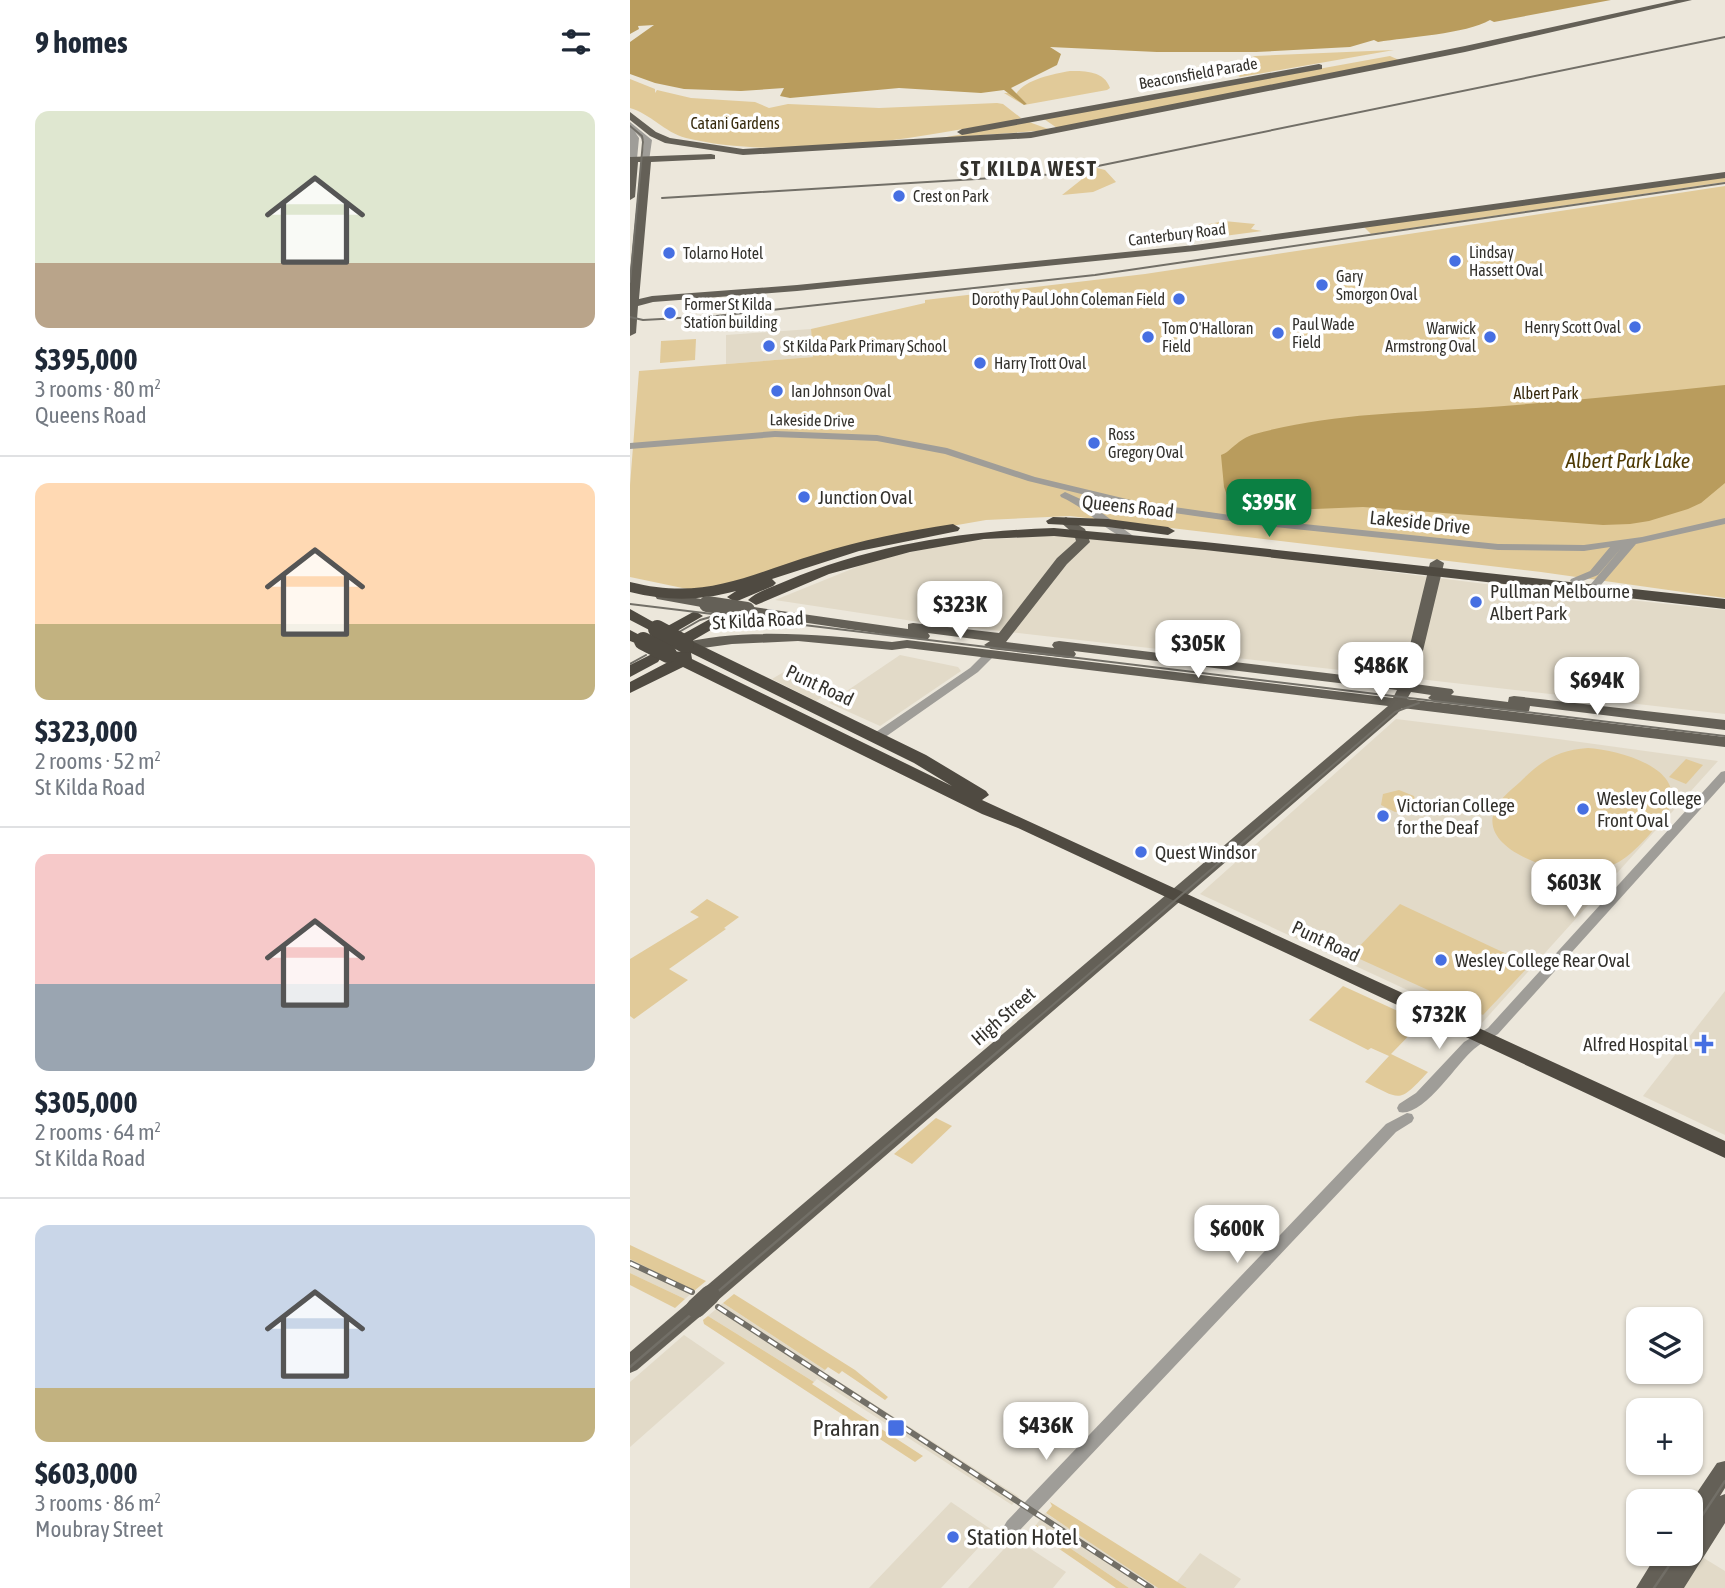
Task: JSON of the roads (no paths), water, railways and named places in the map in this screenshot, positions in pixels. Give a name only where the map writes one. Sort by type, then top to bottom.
[{"type":"highway","name":"Queens Road","points":[[751,605],[832,569],[909,548],[999,534],[1074,529],[1108,523],[1725,604]]},
{"type":"highway","name":"Queens Road","points":[[735,597],[830,561],[906,541],[988,525],[1074,529],[1131,538],[1399,563]]},
{"type":"highway","points":[[662,596],[722,592],[819,558],[874,543],[928,531],[988,525]]},
{"type":"highway","name":"Queens Road","points":[[1436,568],[1576,581],[1593,588]]},
{"type":"highway","name":"St Kilda Road","points":[[630,587],[662,596]]},
{"type":"highway","points":[[664,629],[701,610]]},
{"type":"highway","name":"Punt Road","points":[[630,614],[664,629],[675,649],[870,743]]},
{"type":"highway","points":[[630,688],[675,649],[717,620]]},
{"type":"highway","points":[[634,645],[675,649]]},
{"type":"highway","points":[[630,672],[675,649]]},
{"type":"highway","name":"Punt Road","points":[[675,649],[706,654],[988,810],[1024,824],[1725,1150]]},
{"type":"main road","name":"Beaconsfield Parade","points":[[640,160],[694,157],[720,150],[794,148],[929,138],[1550,25],[1672,0]]},
{"type":"main road","name":"Beaconsfield Parade","points":[[630,114],[636,127],[670,141],[720,150],[752,152],[956,141],[1058,131],[1688,0]]},
{"type":"main road","points":[[630,197],[640,160]]},
{"type":"main road","points":[[630,333],[640,160]]},
{"type":"main road","name":"Canterbury Road","points":[[632,302],[646,295],[798,284],[1197,244],[1725,173]]},
{"type":"main road","points":[[992,650],[1070,551],[1083,542],[1074,529]]},
{"type":"main road","points":[[1401,699],[1436,568]]},
{"type":"main road","name":"St Kilda Road","points":[[662,596],[701,610],[751,605],[840,625],[1158,679],[1725,725]]},
{"type":"main road","name":"St Kilda Road","points":[[675,649],[751,640],[815,638],[892,646],[905,651],[992,650],[1401,699],[1725,742]]},
{"type":"main road","points":[[706,654],[751,640]]},
{"type":"main road","name":"St Kilda Road","points":[[1401,699],[1725,732]]},
{"type":"main road","name":"St Kilda Road","points":[[1401,699],[1725,751]]},
{"type":"main road","name":"High Street","points":[[630,1364],[1177,897],[1401,699]]},
{"type":"main road","points":[[1703,1503],[1725,1470]]},
{"type":"main road","points":[[1671,1588],[1725,1504]]},
{"type":"main road","points":[[1648,1588],[1662,1566]]},
{"type":"street","points":[[636,127],[635,140],[640,160]]},
{"type":"street","points":[[636,127],[648,140],[640,160]]},
{"type":"street","name":"Lakeside Drive","points":[[630,446],[775,434],[874,442],[990,467],[1118,501],[1207,516],[1498,547],[1584,548],[1633,541],[1725,521]]},
{"type":"street","points":[[630,439],[644,444]]},
{"type":"street","name":"Lakeside Drive","points":[[630,451],[775,440],[874,442]]},
{"type":"street","points":[[1013,474],[1029,483],[1081,501],[1131,538]]},
{"type":"street","points":[[1593,588],[1633,541]]},
{"type":"street","points":[[1576,581],[1594,573],[1620,543]]},
{"type":"street","points":[[1584,548],[1598,554],[1605,561]]},
{"type":"street","points":[[870,743],[992,650]]},
{"type":"street","points":[[1013,1526],[1469,1045],[1493,1031],[1725,775]]},
{"type":"water","points":[[630,0],[1611,0],[1494,22],[1490,20],[1452,32],[1378,42],[1374,40],[1350,47],[1256,52],[1157,52],[1050,47],[1061,54],[1057,65],[1011,88],[1027,104],[1024,105],[1004,90],[981,93],[899,88],[790,98],[780,96],[784,88],[741,91],[684,89],[655,83],[630,74],[630,42],[654,25],[638,26],[639,29],[630,34]]},
{"type":"water","name":"Albert Park Lake","points":[[1725,385],[1725,483],[1701,503],[1649,521],[1603,525],[1363,507],[1266,511],[1242,507],[1228,498],[1224,487],[1221,455],[1249,436],[1282,427],[1365,415],[1538,403]]},
{"type":"tram line","points":[[662,198],[1059,174],[1725,37]]},
{"type":"tram line","points":[[630,126],[642,136],[643,142],[630,282]]},
{"type":"tram line","points":[[630,317],[643,320],[716,316],[1095,275],[1725,183]]},
{"type":"tram line","points":[[630,604],[1725,736]]},
{"type":"tram line","points":[[679,632],[700,620],[714,616]]},
{"type":"tram line","points":[[630,664],[646,655]]},
{"type":"tram line","points":[[1019,1034],[1395,712],[1419,703]]},
{"type":"tram line","points":[[630,1367],[1021,1032]]},
{"type":"tram line","points":[[1703,1514],[1725,1481]]},
{"type":"tram line","points":[[1654,1588],[1669,1566]]},
{"type":"railway","points":[[630,1263],[692,1292]]},
{"type":"railway","points":[[718,1307],[1151,1588]]},
{"type":"place","name":"Crest on Park","points":[[899,196]]},
{"type":"place","name":"Tolarno Hotel","points":[[669,253]]},
{"type":"place","name":"Lindsay Hassett Oval","points":[[1455,261]]},
{"type":"place","name":"Gary Smorgon Oval","points":[[1322,285]]},
{"type":"place","name":"Dorothy Paul John Coleman Field","points":[[1179,299]]},
{"type":"place","name":"Former St Kilda Station building","points":[[670,313]]},
{"type":"place","name":"Henry Scott Oval","points":[[1635,327]]},
{"type":"place","name":"Paul Wade Field","points":[[1278,333]]},
{"type":"place","name":"Tom O'Halloran Field","points":[[1148,337]]},
{"type":"place","name":"Warwick Armstrong Oval","points":[[1490,337]]},
{"type":"place","name":"St Kilda Park Primary School","points":[[769,346]]},
{"type":"place","name":"Harry Trott Oval","points":[[980,363]]},
{"type":"place","name":"Ian Johnson Oval","points":[[777,391]]},
{"type":"place","name":"Ross Gregory Oval","points":[[1094,443]]},
{"type":"place","name":"Junction Oval","points":[[804,497]]},
{"type":"place","name":"Pullman Melbourne Albert Park","points":[[1476,602]]},
{"type":"place","name":"Wesley College Front Oval","points":[[1583,809]]},
{"type":"place","name":"Victorian College for the Deaf","points":[[1383,816]]},
{"type":"place","name":"Quest Windsor","points":[[1141,852]]},
{"type":"place","name":"Wesley College Rear Oval","points":[[1441,960]]},
{"type":"place","name":"Alfred Hospital","points":[[1704,1044]]},
{"type":"place","name":"Prahran","points":[[896,1428]]},
{"type":"place","name":"Station Hotel","points":[[953,1537]]},
{"type":"district","name":"ST KILDA WEST","points":[[1029,168]]},
{"type":"park label","name":"Catani Gardens","points":[[735,123]]},
{"type":"park label","name":"Albert Park","points":[[1546,393]]}]
